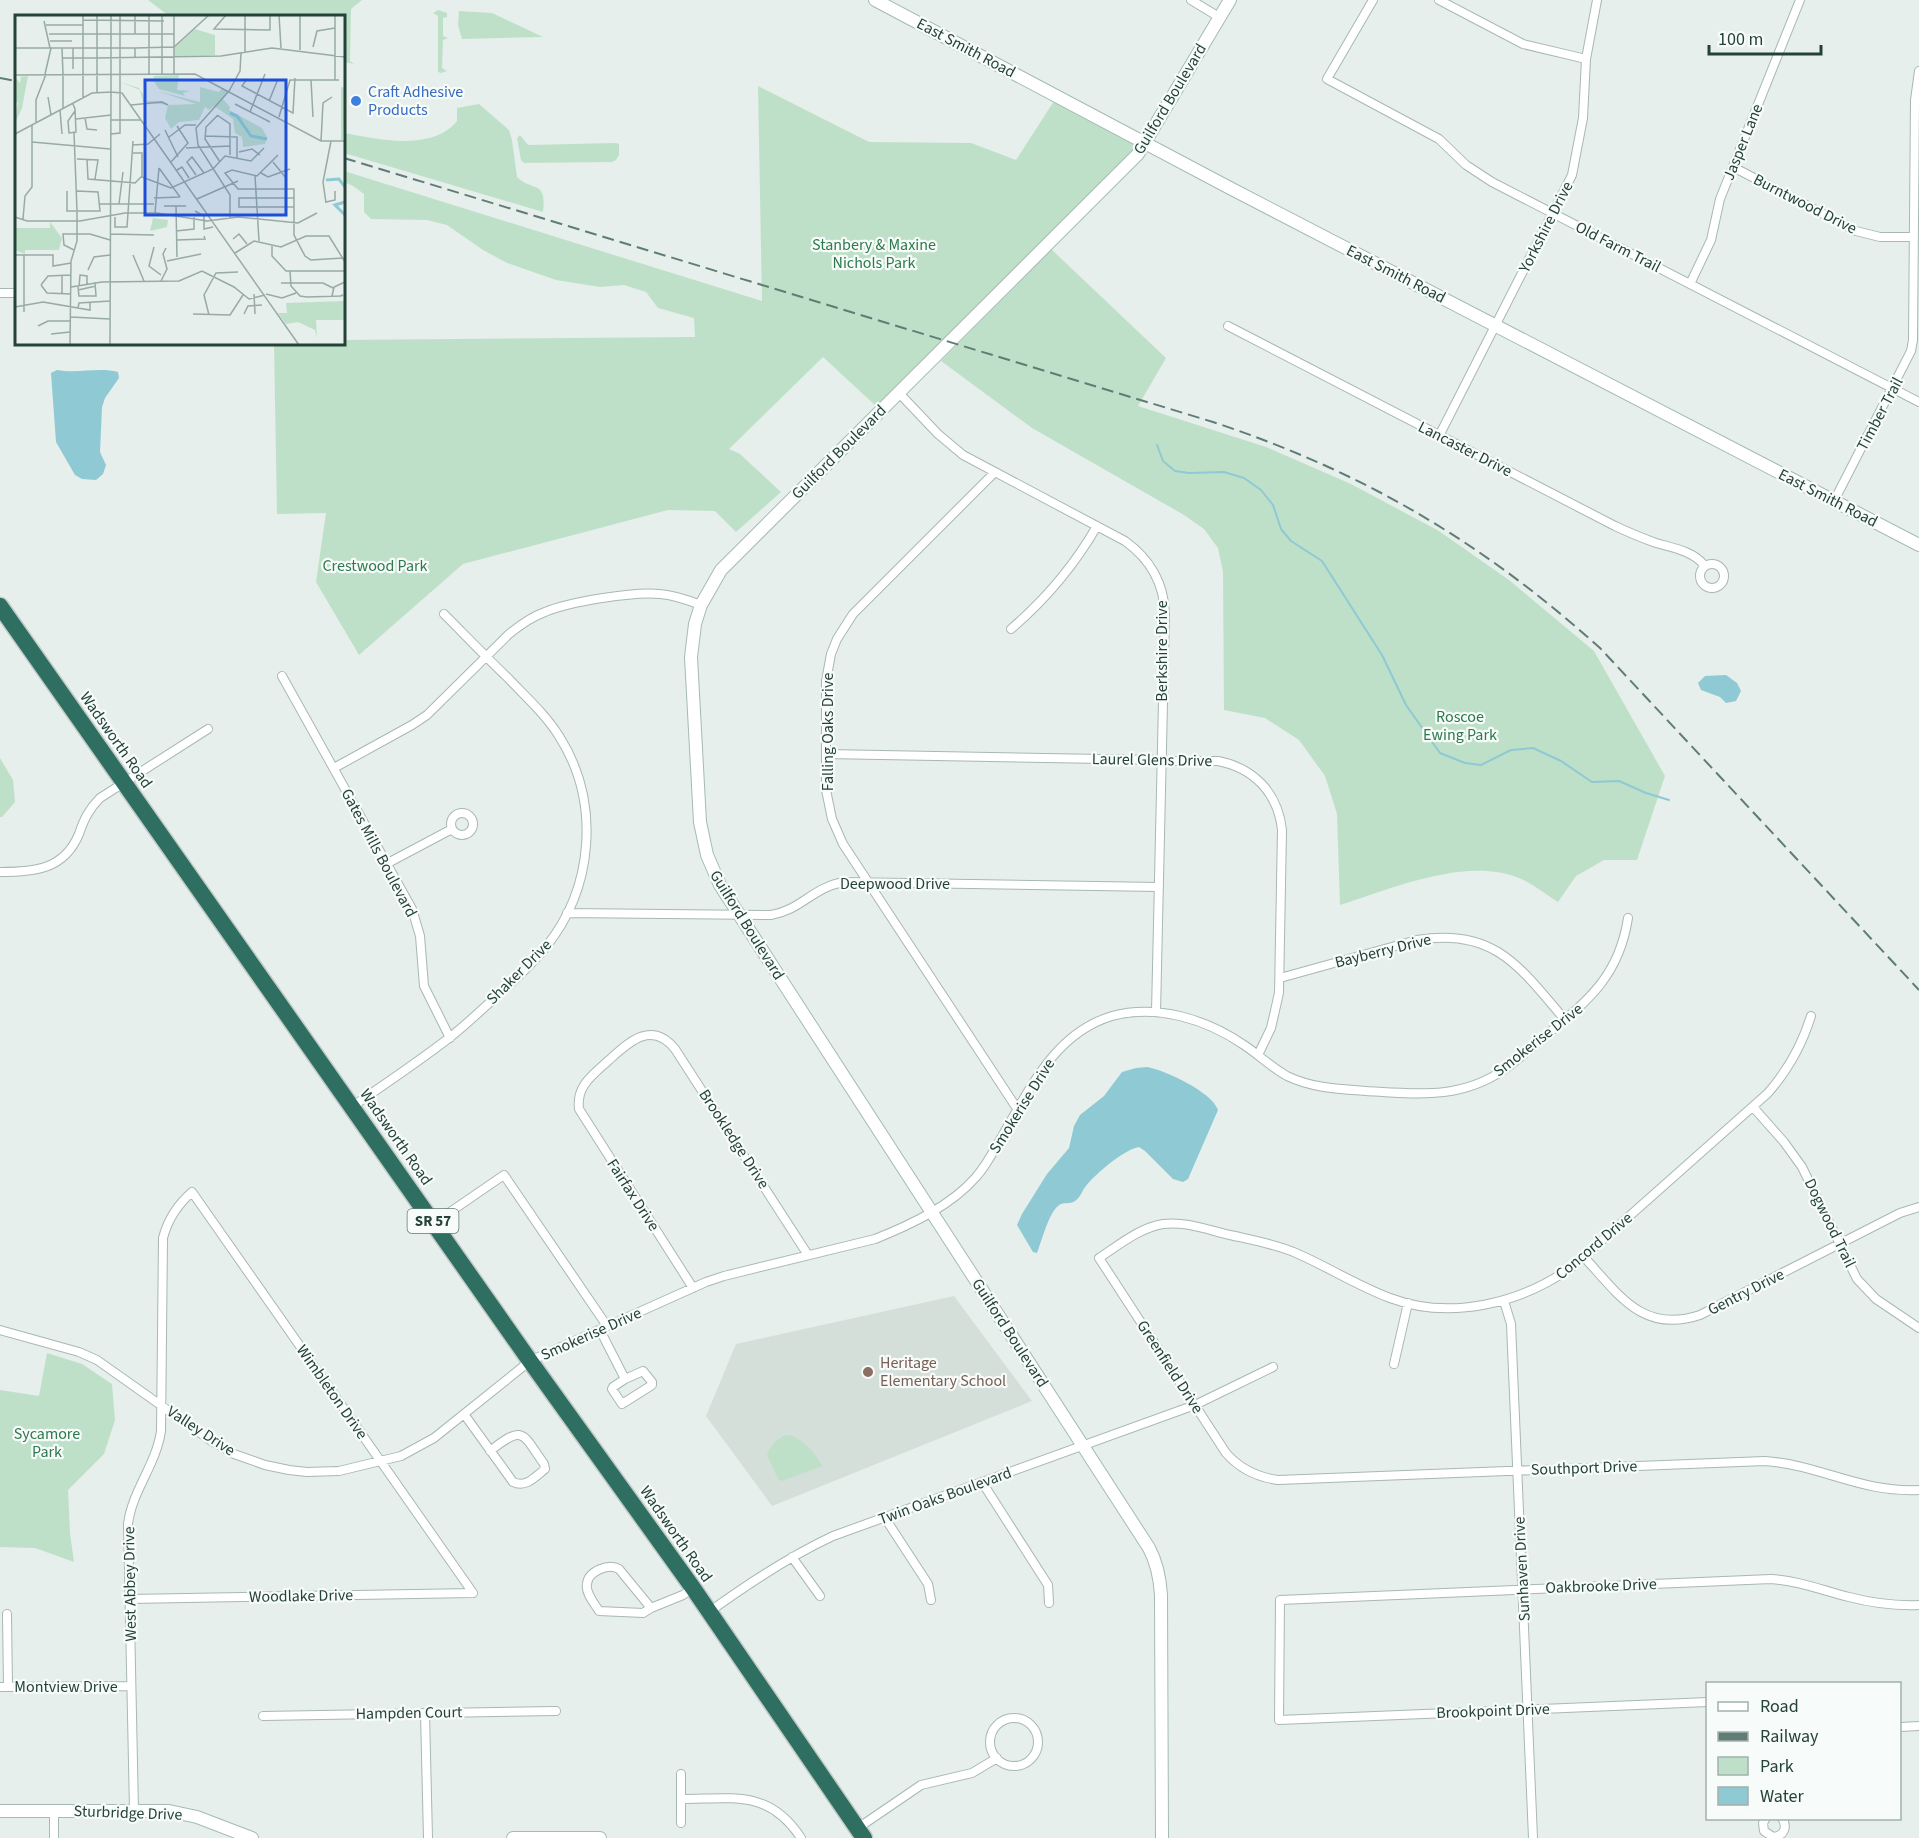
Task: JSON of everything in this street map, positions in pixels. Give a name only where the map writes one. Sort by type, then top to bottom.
[{"type":"highway","name":"Wadsworth Road","points":[[0,606],[530,1361],[693,1588],[861,1833]]},
{"type":"street","name":"East Smith Road","points":[[875,0],[1919,545]]},
{"type":"street","points":[[1191,0],[1219,18]]},
{"type":"street","name":"Guilford Boulevard","points":[[1162,1838],[1161,1596],[1158,1571],[1149,1548],[739,915],[713,870],[707,855],[700,822],[691,657],[695,624],[701,605],[713,582],[730,560],[1138,154],[1230,0]]},
{"type":"street","name":"Old Farm Trail","points":[[1373,0],[1327,78],[1439,139],[1466,165],[1492,182],[1919,402]]},
{"type":"street","points":[[1439,0],[1524,44],[1586,59]]},
{"type":"street","name":"Yorkshire Drive","points":[[1439,436],[1572,175],[1583,118],[1586,59],[1597,0]]},
{"type":"street","name":"Jasper Lane","points":[[1690,284],[1711,240],[1720,199],[1800,0]]},
{"type":"street","name":"Timber Trail","points":[[1834,501],[1908,362],[1913,340],[1915,100],[1919,71]]},
{"type":"street","name":"Burntwood Drive","points":[[1733,167],[1856,231],[1880,237],[1914,237]]},
{"type":"street","name":"Lancaster Drive","points":[[1228,326],[1615,526],[1656,543],[1682,550],[1704,565]]},
{"type":"street","name":"Berkshire Drive","points":[[899,393],[950,445],[963,455],[1125,541],[1144,557],[1155,573],[1163,594],[1165,614],[1156,1011]]},
{"type":"street","name":"Falling Oaks Drive","points":[[995,472],[853,614],[837,639],[827,667],[826,790],[832,819],[843,844],[1018,1110]]},
{"type":"street","points":[[1011,628],[1062,579],[1097,526]]},
{"type":"street","points":[[334,768],[427,715],[522,624],[547,611],[646,593],[674,596],[701,605]]},
{"type":"street","name":"Shaker Drive","points":[[353,1106],[450,1038],[535,960],[567,914],[579,885],[586,855],[587,824],[582,787],[568,752],[548,720],[444,614]]},
{"type":"street","name":"Gates Mills Boulevard","points":[[282,676],[417,921],[422,948],[424,986],[450,1038]]},
{"type":"street","points":[[0,872],[39,870],[59,860],[73,845],[83,820],[94,804],[124,782],[208,729]]},
{"type":"street","name":"Laurel Glens Drive","points":[[826,754],[1218,761],[1229,763],[1250,773],[1259,780],[1274,799],[1279,810],[1282,830],[1280,978],[1276,1011],[1271,1028],[1258,1055]]},
{"type":"street","points":[[386,864],[452,829]]},
{"type":"street","name":"Deepwood Drive","points":[[567,914],[779,914],[797,906],[812,894],[832,884],[843,882],[1159,887]]},
{"type":"street","name":"Smokerise Drive","points":[[530,1361],[724,1276],[875,1239],[932,1211],[957,1195],[977,1176],[1049,1059],[1083,1029],[1111,1017],[1141,1011],[1156,1011],[1193,1020],[1227,1035],[1284,1074],[1311,1085],[1336,1089],[1431,1095],[1463,1089],[1491,1078],[1506,1068],[1592,996],[1610,973],[1622,946],[1628,918]]},
{"type":"street","name":"Bayberry Drive","points":[[1280,978],[1417,939],[1460,938],[1486,945],[1512,960],[1565,1020]]},
{"type":"street","name":"Concord Drive","points":[[1099,1258],[1136,1233],[1164,1224],[1186,1224],[1295,1253],[1377,1293],[1408,1303],[1436,1307],[1462,1307],[1504,1301],[1542,1287],[1572,1267],[1753,1107],[1768,1093],[1790,1065],[1811,1016]]},
{"type":"street","name":"Fairfax Drive","points":[[649,1035],[641,1036],[628,1043],[585,1082],[578,1101],[582,1115],[693,1288]]},
{"type":"street","name":"Brookledge Drive","points":[[649,1035],[665,1040],[675,1049],[808,1256]]},
{"type":"street","name":"Dogwood Trail","points":[[1753,1107],[1784,1142],[1802,1167],[1857,1279],[1876,1299],[1919,1328]]},
{"type":"street","points":[[435,1223],[504,1175],[604,1328],[626,1379]]},
{"type":"street","name":"West Abbey Drive","points":[[134,1811],[130,1513],[159,1442],[163,1238],[177,1206],[192,1192]]},
{"type":"street","name":"Wimbleton Drive","points":[[192,1192],[473,1593]]},
{"type":"street","name":"Gentry Drive","points":[[1584,1257],[1634,1309],[1656,1319],[1678,1321],[1700,1315],[1900,1213],[1919,1207]]},
{"type":"street","name":"Greenfield Drive","points":[[1099,1258],[1226,1453],[1247,1471]]},
{"type":"street","name":"Sunhaven Drive","points":[[1504,1301],[1511,1324],[1533,1838]]},
{"type":"street","points":[[1394,1364],[1408,1303]]},
{"type":"street","name":"Valley Drive","points":[[0,1330],[87,1355],[234,1454],[265,1465],[298,1471],[322,1472],[354,1469],[401,1456],[434,1438],[530,1361]]},
{"type":"street","name":"Twin Oaks Boulevard","points":[[708,1612],[762,1574],[833,1536],[1195,1406],[1273,1367]]},
{"type":"street","points":[[643,1371],[652,1385],[622,1404],[612,1389],[626,1379],[643,1371]]},
{"type":"street","points":[[464,1414],[490,1451],[513,1482],[526,1484],[545,1469],[524,1435],[517,1433],[508,1436],[490,1451]]},
{"type":"street","name":"Southport Drive","points":[[1247,1471],[1278,1480],[1765,1461],[1804,1466],[1873,1487],[1919,1490]]},
{"type":"street","points":[[982,1482],[1048,1585],[1049,1603]]},
{"type":"street","points":[[885,1518],[928,1584],[931,1600]]},
{"type":"street","points":[[792,1557],[820,1596]]},
{"type":"street","points":[[651,1608],[614,1566],[604,1567],[589,1578],[586,1584],[599,1611],[643,1612],[693,1588]]},
{"type":"street","name":"Oakbrooke Drive","points":[[1279,1720],[1280,1600],[1771,1579],[1802,1582],[1864,1601],[1919,1605]]},
{"type":"street","name":"Woodlake Drive","points":[[130,1599],[473,1593]]},
{"type":"street","points":[[4,1687],[7,1614]]},
{"type":"street","name":"Montview Drive","points":[[4,1687],[131,1686]]},
{"type":"street","name":"Brookpoint Drive","points":[[1279,1720],[1706,1702]]},
{"type":"street","name":"Hampden Court","points":[[263,1716],[556,1711]]},
{"type":"street","points":[[425,1713],[428,1838]]},
{"type":"street","points":[[1006,1719],[1022,1719],[1034,1728],[1038,1743],[1036,1751],[1026,1762],[1011,1765],[997,1758],[990,1744],[994,1729],[999,1723],[1006,1719]]},
{"type":"street","points":[[1901,1727],[1919,1726]]},
{"type":"street","points":[[861,1833],[921,1785],[972,1773],[997,1758]]},
{"type":"street","points":[[681,1774],[681,1823]]},
{"type":"street","points":[[681,1799],[748,1800],[763,1803],[779,1811],[801,1838]]},
{"type":"street","name":"Sturbridge Drive","points":[[0,1811],[134,1811],[183,1814],[252,1838]]},
{"type":"street","points":[[54,1811],[54,1838]]},
{"type":"street","points":[[1765,1820],[1764,1831],[1773,1837],[1780,1835],[1784,1830],[1783,1820]]},
{"type":"street","points":[[513,1838],[600,1838]]},
{"type":"shaded area","name":"Heritage Elementary School","points":[[954,1296],[1032,1401],[772,1506],[706,1416],[736,1344]]},
{"type":"green space","points":[[148,0],[362,0],[351,9],[350,61],[354,64],[345,62],[345,15],[168,15]]},
{"type":"green space","points":[[438,10],[447,13],[447,17],[443,18],[443,36],[448,38],[443,40],[442,68],[447,71],[441,73],[438,72],[438,16],[433,13]]},
{"type":"green space","points":[[459,11],[492,13],[543,37],[462,39],[458,25]]},
{"type":"green space","name":"Stanbery & Maxine Nichols Park","points":[[758,86],[869,142],[971,143],[1016,160],[1056,98],[1143,145],[877,407],[823,357],[729,449],[740,454],[781,492],[736,532],[715,511],[668,510],[463,564],[359,655],[316,582],[326,513],[277,514],[274,345],[345,345],[345,340],[695,337],[694,318],[658,308],[646,292],[624,285],[600,287],[556,280],[507,263],[483,250],[447,225],[427,220],[371,219],[364,212],[364,194],[345,182],[345,171],[762,301]]},
{"type":"green space","points":[[479,104],[509,130],[517,177],[540,190],[544,202],[543,212],[345,153],[345,133],[404,141],[433,137],[446,131],[457,121],[457,108]]},
{"type":"green space","points":[[520,135],[528,145],[616,143],[619,144],[619,155],[612,162],[524,163],[521,160],[517,138]]},
{"type":"green space","name":"Roscoe Ewing Park","points":[[1051,249],[1166,358],[1138,406],[1266,447],[1351,484],[1439,531],[1509,580],[1594,651],[1665,776],[1637,860],[1604,860],[1576,876],[1558,902],[1519,878],[1498,872],[1476,871],[1429,877],[1340,905],[1337,814],[1325,776],[1299,740],[1265,718],[1224,710],[1223,572],[1218,548],[1204,529],[1184,515],[1032,428],[941,361]]},
{"type":"green space","points":[[0,758],[13,780],[15,802],[2,817],[0,817]]},
{"type":"green space","name":"Sycamore Park","points":[[47,1353],[82,1364],[112,1384],[115,1420],[104,1454],[68,1490],[74,1562],[35,1548],[0,1547],[0,1390],[39,1396]]},
{"type":"green space","points":[[786,1435],[797,1438],[807,1446],[822,1466],[782,1481],[778,1479],[767,1455],[774,1443]]},
{"type":"water","points":[[57,370],[118,372],[119,378],[105,398],[102,407],[100,452],[106,465],[103,474],[96,480],[82,479],[75,475],[56,442],[51,373]]},
{"type":"water","points":[[1726,675],[1737,683],[1741,691],[1736,701],[1726,703],[1720,697],[1701,690],[1698,683],[1705,676]]},
{"type":"water","points":[[1147,1067],[1165,1072],[1198,1089],[1214,1103],[1218,1110],[1188,1179],[1183,1182],[1173,1179],[1145,1151],[1139,1147],[1133,1149],[1118,1157],[1096,1175],[1079,1198],[1071,1203],[1062,1204],[1054,1210],[1037,1253],[1033,1252],[1017,1225],[1047,1174],[1069,1148],[1074,1126],[1080,1115],[1104,1096],[1122,1072]]},
{"type":"waterway","points":[[1157,445],[1163,461],[1175,471],[1224,472],[1244,478],[1261,490],[1273,505],[1281,529],[1291,541],[1322,561],[1382,655],[1406,705],[1440,753],[1465,763],[1481,765],[1511,750],[1533,748],[1561,761],[1592,782],[1619,781],[1669,800]]},
{"type":"railway","points":[[0,78],[15,81]]},
{"type":"railway","points":[[345,158],[1213,422],[1321,464],[1371,488],[1466,543],[1556,610],[1600,648],[1919,990]]},
{"type":"place","name":"Craft Adhesive Products","points":[[356,101]]},
{"type":"place","name":"Heritage Elementary School","points":[[868,1372]]},
{"type":"park label","name":"Crestwood Park","points":[[375,566]]}]
